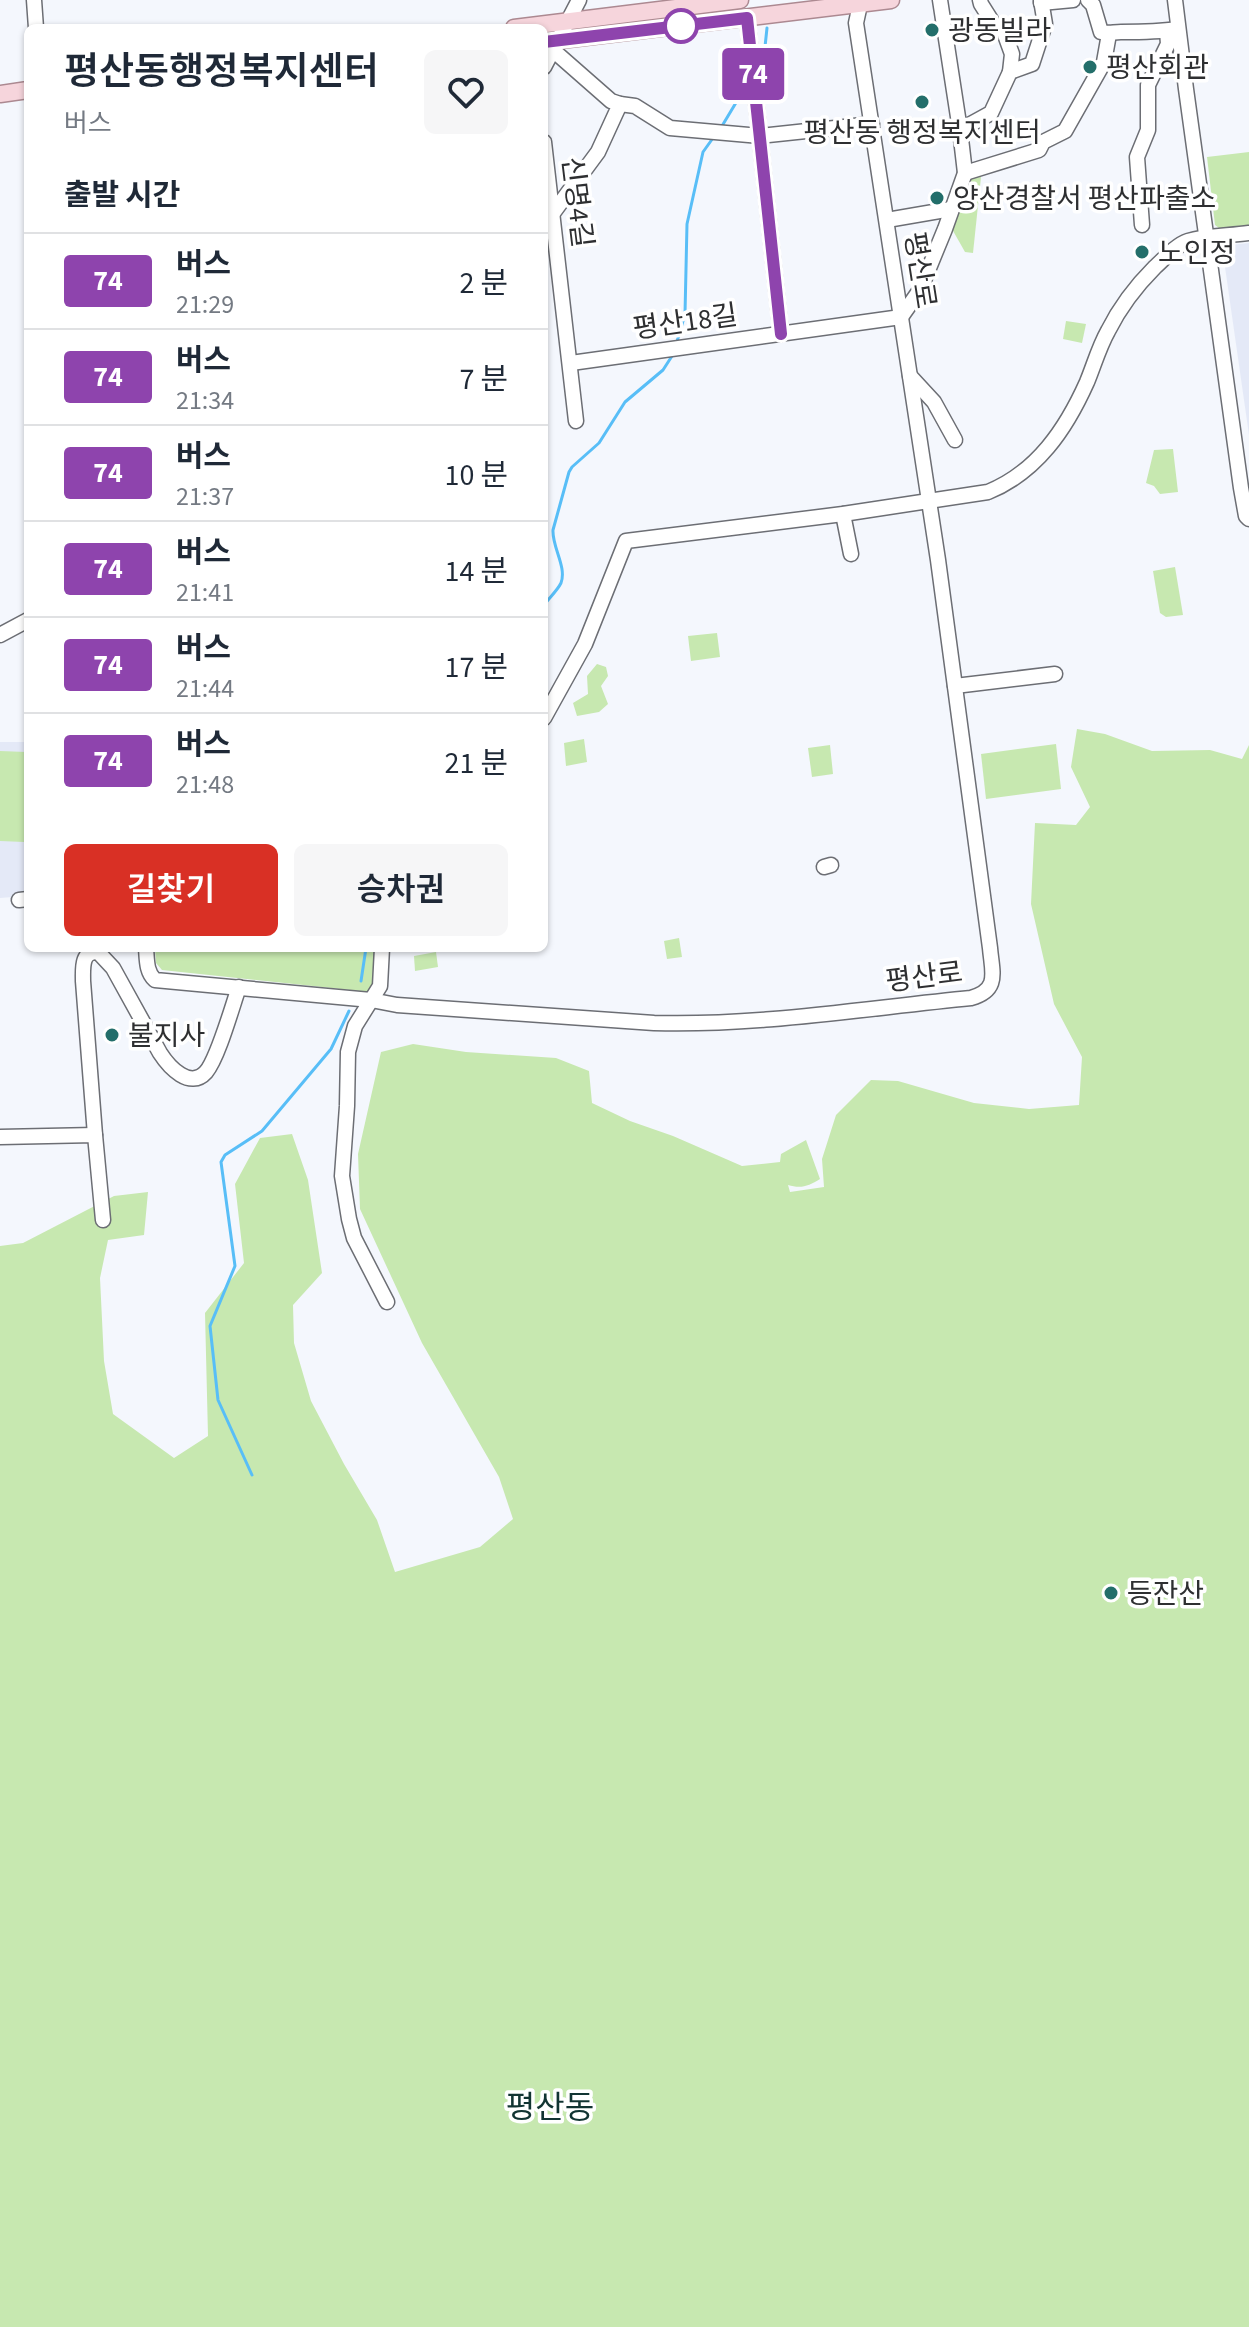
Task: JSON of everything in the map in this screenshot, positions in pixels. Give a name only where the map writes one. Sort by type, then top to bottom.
[{"type":"main road","points":[[545,24],[740,0]]},
{"type":"main road","points":[[552,45],[891,0]]},
{"type":"main road","points":[[0,94],[24,91]]},
{"type":"street","points":[[34,0],[36,24]]},
{"type":"street","points":[[579,0],[552,45],[611,101],[635,106],[670,128],[760,136],[872,124]]},
{"type":"street","points":[[901,317],[920,290],[965,173],[940,0]]},
{"type":"street","points":[[960,130],[991,113],[1010,72],[1012,54],[1004,32],[993,23],[980,0]]},
{"type":"street","points":[[1010,72],[1032,64],[1045,24],[1041,2],[1073,0]]},
{"type":"street","points":[[1088,0],[1093,5],[1101,32],[1173,30]]},
{"type":"street","points":[[1175,0],[1173,30],[1241,488],[1249,519]]},
{"type":"street","name":"평산로","points":[[371,1000],[397,1005],[685,1024],[746,1021],[971,998],[984,994],[990,987],[992,976],[955,686],[856,23],[860,2]]},
{"type":"street","points":[[747,18],[781,334]]},
{"type":"street","points":[[1142,225],[1137,157],[1148,130],[1148,85],[1173,30]]},
{"type":"street","points":[[965,173],[1039,150],[1043,142],[1065,131],[1104,62],[1109,34]]},
{"type":"street","points":[[553,213],[598,152],[620,104]]},
{"type":"street","name":"신명4길","points":[[548,174],[576,421]]},
{"type":"street","points":[[887,220],[951,209]]},
{"type":"street","points":[[548,711],[585,644],[626,541],[988,492],[1016,478],[1035,463],[1073,410],[1099,348],[1126,300],[1147,275],[1188,241],[1249,233]]},
{"type":"street","name":"평산18길","points":[[571,363],[901,317]]},
{"type":"street","points":[[910,376],[934,402],[955,440]]},
{"type":"street","points":[[843,514],[851,554]]},
{"type":"street","points":[[0,635],[24,622]]},
{"type":"street","points":[[955,686],[1055,674]]},
{"type":"street","points":[[103,1220],[83,981],[86,956],[98,952],[113,968],[168,1066],[184,1077],[197,1077],[209,1067],[239,987]]},
{"type":"street","points":[[146,952],[148,970],[155,980],[371,1000]]},
{"type":"street","points":[[382,952],[380,986],[355,1026],[348,1052],[342,1176],[354,1238],[387,1302]]},
{"type":"street","points":[[0,1137],[95,1135]]},
{"type":"shaded area","points":[[1249,243],[1249,435],[1222,246]]},
{"type":"shaded area","points":[[0,742],[24,742],[24,896],[0,898]]},
{"type":"green space","points":[[1249,152],[1249,227],[1223,231],[1215,225],[1207,157]]},
{"type":"green space","points":[[981,177],[973,253],[965,252],[952,229],[969,178]]},
{"type":"green space","points":[[1066,321],[1086,324],[1082,343],[1063,339]]},
{"type":"green space","points":[[1173,449],[1178,492],[1160,494],[1154,486],[1146,483],[1154,450]]},
{"type":"green space","points":[[1175,567],[1183,615],[1166,617],[1160,613],[1153,571]]},
{"type":"green space","points":[[717,633],[720,657],[691,661],[688,636]]},
{"type":"green space","points":[[597,664],[606,667],[608,676],[601,686],[608,704],[599,712],[577,716],[573,703],[588,694],[587,676]]},
{"type":"green space","points":[[1077,729],[1105,734],[1152,751],[1210,750],[1242,759],[1249,745],[1249,2327],[0,2327],[0,1246],[23,1243],[114,1196],[148,1192],[144,1235],[108,1240],[100,1278],[104,1361],[113,1414],[174,1458],[208,1436],[205,1313],[244,1263],[235,1184],[260,1138],[292,1134],[308,1180],[322,1273],[293,1305],[294,1343],[311,1401],[377,1520],[395,1572],[480,1547],[513,1519],[499,1477],[422,1343],[360,1209],[358,1154],[381,1052],[413,1044],[466,1052],[556,1058],[589,1071],[592,1103],[742,1166],[780,1162],[781,1154],[806,1140],[820,1179],[805,1186],[788,1185],[790,1192],[824,1187],[822,1159],[836,1115],[871,1080],[898,1081],[974,1103],[1029,1109],[1079,1105],[1082,1057],[1054,1004],[1031,904],[1035,823],[1076,825],[1090,807],[1071,767]]},
{"type":"green space","points":[[584,739],[587,762],[566,766],[564,743]]},
{"type":"green space","points":[[1056,744],[1061,789],[986,799],[981,754]]},
{"type":"green space","points":[[830,745],[833,774],[812,777],[808,748]]},
{"type":"green space","points":[[0,751],[24,752],[24,842],[0,841]]},
{"type":"green space","points":[[679,938],[682,957],[667,959],[664,941]]},
{"type":"green space","points":[[155,952],[376,952],[375,984],[369,992],[162,970],[156,963]]},
{"type":"green space","points":[[436,952],[438,967],[415,971],[414,956]]},
{"type":"waterway","points":[[757,68],[764,56],[767,28]]},
{"type":"waterway","points":[[722,126],[749,81]]},
{"type":"waterway","points":[[676,345],[685,314],[687,224],[703,152],[713,138]]},
{"type":"waterway","points":[[548,600],[562,577],[553,530],[569,472],[599,443],[625,402],[663,370],[672,356]]},
{"type":"waterway","points":[[361,981],[365,952]]},
{"type":"waterway","points":[[252,1475],[218,1400],[210,1326],[235,1266],[221,1162],[225,1155],[262,1131],[331,1049],[349,1011]]},
{"type":"bus line","name":"74","points":[[548,42],[747,18],[781,334]]},
{"type":"place","name":"광동빌라","points":[[932,30]]},
{"type":"place","name":"평산회관","points":[[1090,67]]},
{"type":"place","name":"평산동 행정복지센터","points":[[922,102]]},
{"type":"place","name":"양산경찰서 평산파출소","points":[[937,198]]},
{"type":"place","name":"노인정","points":[[1142,252]]},
{"type":"place","name":"불지사","points":[[112,1035]]},
{"type":"place","name":"등잔산","points":[[1111,1593]]},
{"type":"district","name":"평산동","points":[[550,2107]]}]
